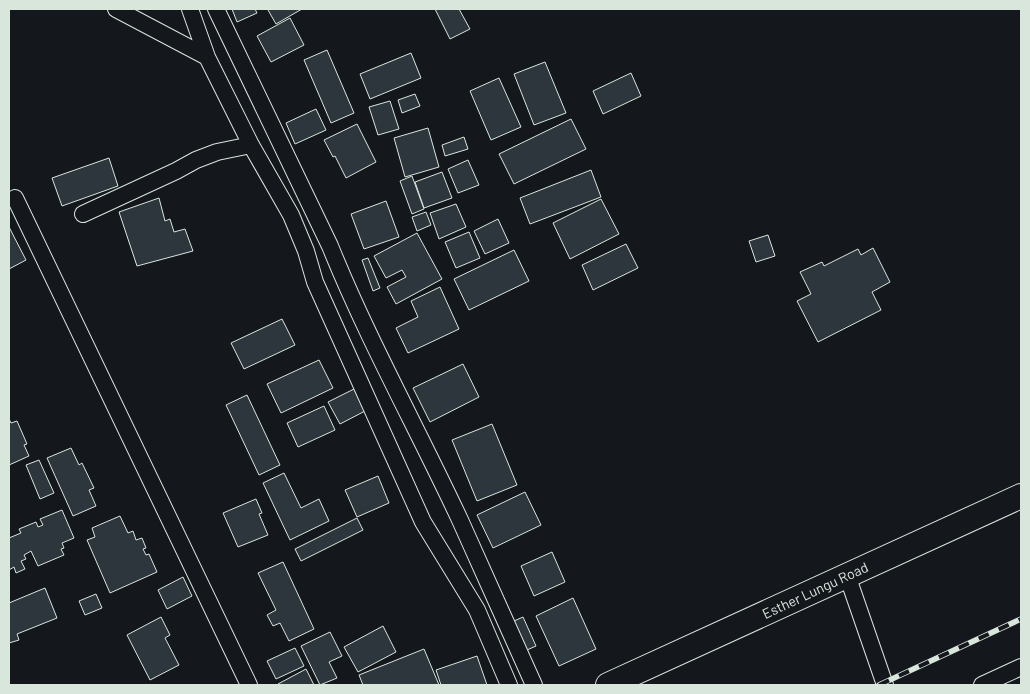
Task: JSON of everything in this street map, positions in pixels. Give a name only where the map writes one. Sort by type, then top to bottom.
[{"type":"street","points":[[116,9],[208,57]]},
{"type":"street","points":[[190,9],[208,57],[251,145],[291,215],[306,252],[315,282],[422,522],[476,610],[509,685]]},
{"type":"street","points":[[216,9],[305,193],[390,378],[460,520],[534,685]]},
{"type":"street","points":[[83,214],[196,160],[218,152],[251,145]]},
{"type":"street","points":[[15,198],[249,685]]},
{"type":"street","name":"Esther Lungu Road","points":[[608,685],[1021,496]]},
{"type":"street","points":[[847,575],[885,685]]},
{"type":"street","points":[[982,685],[1021,667]]},
{"type":"building","points":[[232,9],[255,9],[257,13],[237,22]]},
{"type":"building","points":[[269,9],[302,9],[276,24]]},
{"type":"building","points":[[435,9],[459,9],[470,29],[450,39]]},
{"type":"building","points":[[290,18],[304,45],[271,62],[257,36]]},
{"type":"building","points":[[327,50],[354,113],[331,123],[304,60]]},
{"type":"building","points":[[411,53],[421,78],[370,99],[360,74]]},
{"type":"building","points":[[545,62],[566,113],[534,125],[514,74]]},
{"type":"building","points":[[631,73],[641,96],[603,114],[593,91]]},
{"type":"building","points":[[499,78],[521,127],[491,140],[470,91]]},
{"type":"building","points":[[415,94],[420,106],[402,113],[398,100]]},
{"type":"building","points":[[390,101],[399,129],[378,135],[369,107]]},
{"type":"building","points":[[316,109],[326,130],[295,144],[286,123]]},
{"type":"building","points":[[571,119],[586,149],[514,184],[499,154]]},
{"type":"building","points":[[357,124],[376,162],[346,178],[335,156],[333,157],[324,140]]},
{"type":"building","points":[[428,128],[439,167],[405,177],[394,138]]},
{"type":"building","points":[[464,137],[468,149],[445,156],[442,145]]},
{"type":"building","points":[[109,158],[118,186],[62,206],[52,178]]},
{"type":"building","points":[[468,160],[479,185],[458,193],[448,169]]},
{"type":"building","points":[[591,170],[601,197],[530,224],[520,198]]},
{"type":"building","points":[[442,172],[452,198],[424,208],[415,182]]},
{"type":"building","points":[[412,176],[424,209],[412,214],[400,181]]},
{"type":"building","points":[[159,198],[165,221],[170,219],[174,232],[185,229],[193,251],[137,266],[119,212]]},
{"type":"building","points":[[601,199],[619,234],[570,259],[553,223]]},
{"type":"building","points":[[386,201],[399,237],[364,249],[351,214]]},
{"type":"building","points":[[456,204],[466,227],[439,239],[430,213]]},
{"type":"building","points":[[426,212],[431,225],[417,231],[412,217]]},
{"type":"building","points":[[498,219],[509,243],[485,254],[474,231]]},
{"type":"building","points":[[9,227],[26,260],[9,269]]},
{"type":"building","points":[[469,232],[480,258],[456,268],[445,242]]},
{"type":"building","points":[[417,233],[442,279],[396,304],[387,287],[406,277],[402,270],[386,278],[374,256]]},
{"type":"building","points":[[768,235],[775,256],[756,262],[749,241]]},
{"type":"building","points":[[626,244],[638,268],[593,290],[582,265]]},
{"type":"building","points":[[873,248],[890,282],[872,292],[881,310],[818,342],[797,301],[811,294],[800,272],[822,262],[824,266],[858,249],[861,255]]},
{"type":"building","points":[[514,250],[529,281],[469,310],[454,279]]},
{"type":"building","points":[[368,258],[380,288],[373,291],[362,260]]},
{"type":"building","points":[[440,287],[459,329],[408,353],[396,328],[418,317],[411,301]]},
{"type":"building","points":[[282,319],[295,345],[244,369],[231,343]]},
{"type":"building","points":[[319,360],[333,388],[281,413],[267,384]]},
{"type":"building","points":[[463,364],[479,397],[430,422],[413,388]]},
{"type":"building","points":[[354,389],[365,411],[340,424],[328,402]]},
{"type":"building","points":[[247,395],[280,465],[259,475],[226,405]]},
{"type":"building","points":[[324,406],[335,430],[298,447],[287,423]]},
{"type":"building","points":[[9,419],[11,423],[17,421],[27,444],[24,445],[29,456],[9,465]]},
{"type":"building","points":[[492,424],[517,485],[477,501],[452,440]]},
{"type":"building","points":[[71,448],[79,465],[82,463],[94,488],[89,490],[96,506],[73,516],[47,458]]},
{"type":"building","points":[[39,460],[54,493],[40,499],[26,465]]},
{"type":"building","points":[[284,473],[301,508],[319,499],[329,521],[290,540],[263,483]]},
{"type":"building","points":[[378,476],[389,503],[357,517],[345,490]]},
{"type":"building","points":[[525,492],[541,525],[493,548],[477,515]]},
{"type":"building","points":[[256,499],[262,513],[259,514],[268,535],[238,547],[223,513]]},
{"type":"building","points":[[62,510],[74,538],[62,543],[64,548],[61,549],[64,555],[38,566],[31,551],[24,555],[26,559],[21,561],[25,569],[16,573],[14,567],[9,570],[9,538],[21,533],[19,529],[36,522],[38,527],[43,525],[40,519]]},
{"type":"building","points":[[120,516],[128,533],[133,531],[136,540],[142,538],[146,548],[143,549],[146,555],[149,554],[157,572],[110,593],[87,540],[95,537],[92,528]]},
{"type":"building","points":[[357,518],[363,530],[301,561],[295,549]]},
{"type":"building","points":[[552,552],[565,582],[534,596],[521,566]]},
{"type":"building","points":[[283,562],[314,629],[289,641],[280,623],[273,626],[267,615],[276,610],[258,573]]},
{"type":"building","points":[[183,577],[192,596],[167,609],[158,590]]},
{"type":"building","points":[[45,588],[57,618],[17,634],[19,640],[9,643],[9,603]]},
{"type":"building","points":[[96,594],[102,608],[85,615],[79,601]]},
{"type":"building","points":[[573,598],[596,649],[559,666],[536,616]]},
{"type":"building","points":[[161,617],[170,635],[165,638],[179,665],[150,680],[127,635]]},
{"type":"building","points":[[523,617],[536,646],[527,650],[514,621]]},
{"type":"building","points":[[383,626],[396,652],[358,672],[344,647]]},
{"type":"building","points":[[330,632],[342,656],[329,662],[337,678],[320,685],[301,646]]},
{"type":"building","points":[[295,648],[304,666],[276,679],[267,661]]},
{"type":"building","points":[[424,649],[439,685],[363,685],[359,675]]},
{"type":"building","points":[[477,656],[487,685],[441,685],[436,670]]},
{"type":"building","points":[[306,669],[314,685],[278,684]]},
{"type":"railway","points":[[879,685],[1021,619]]}]
